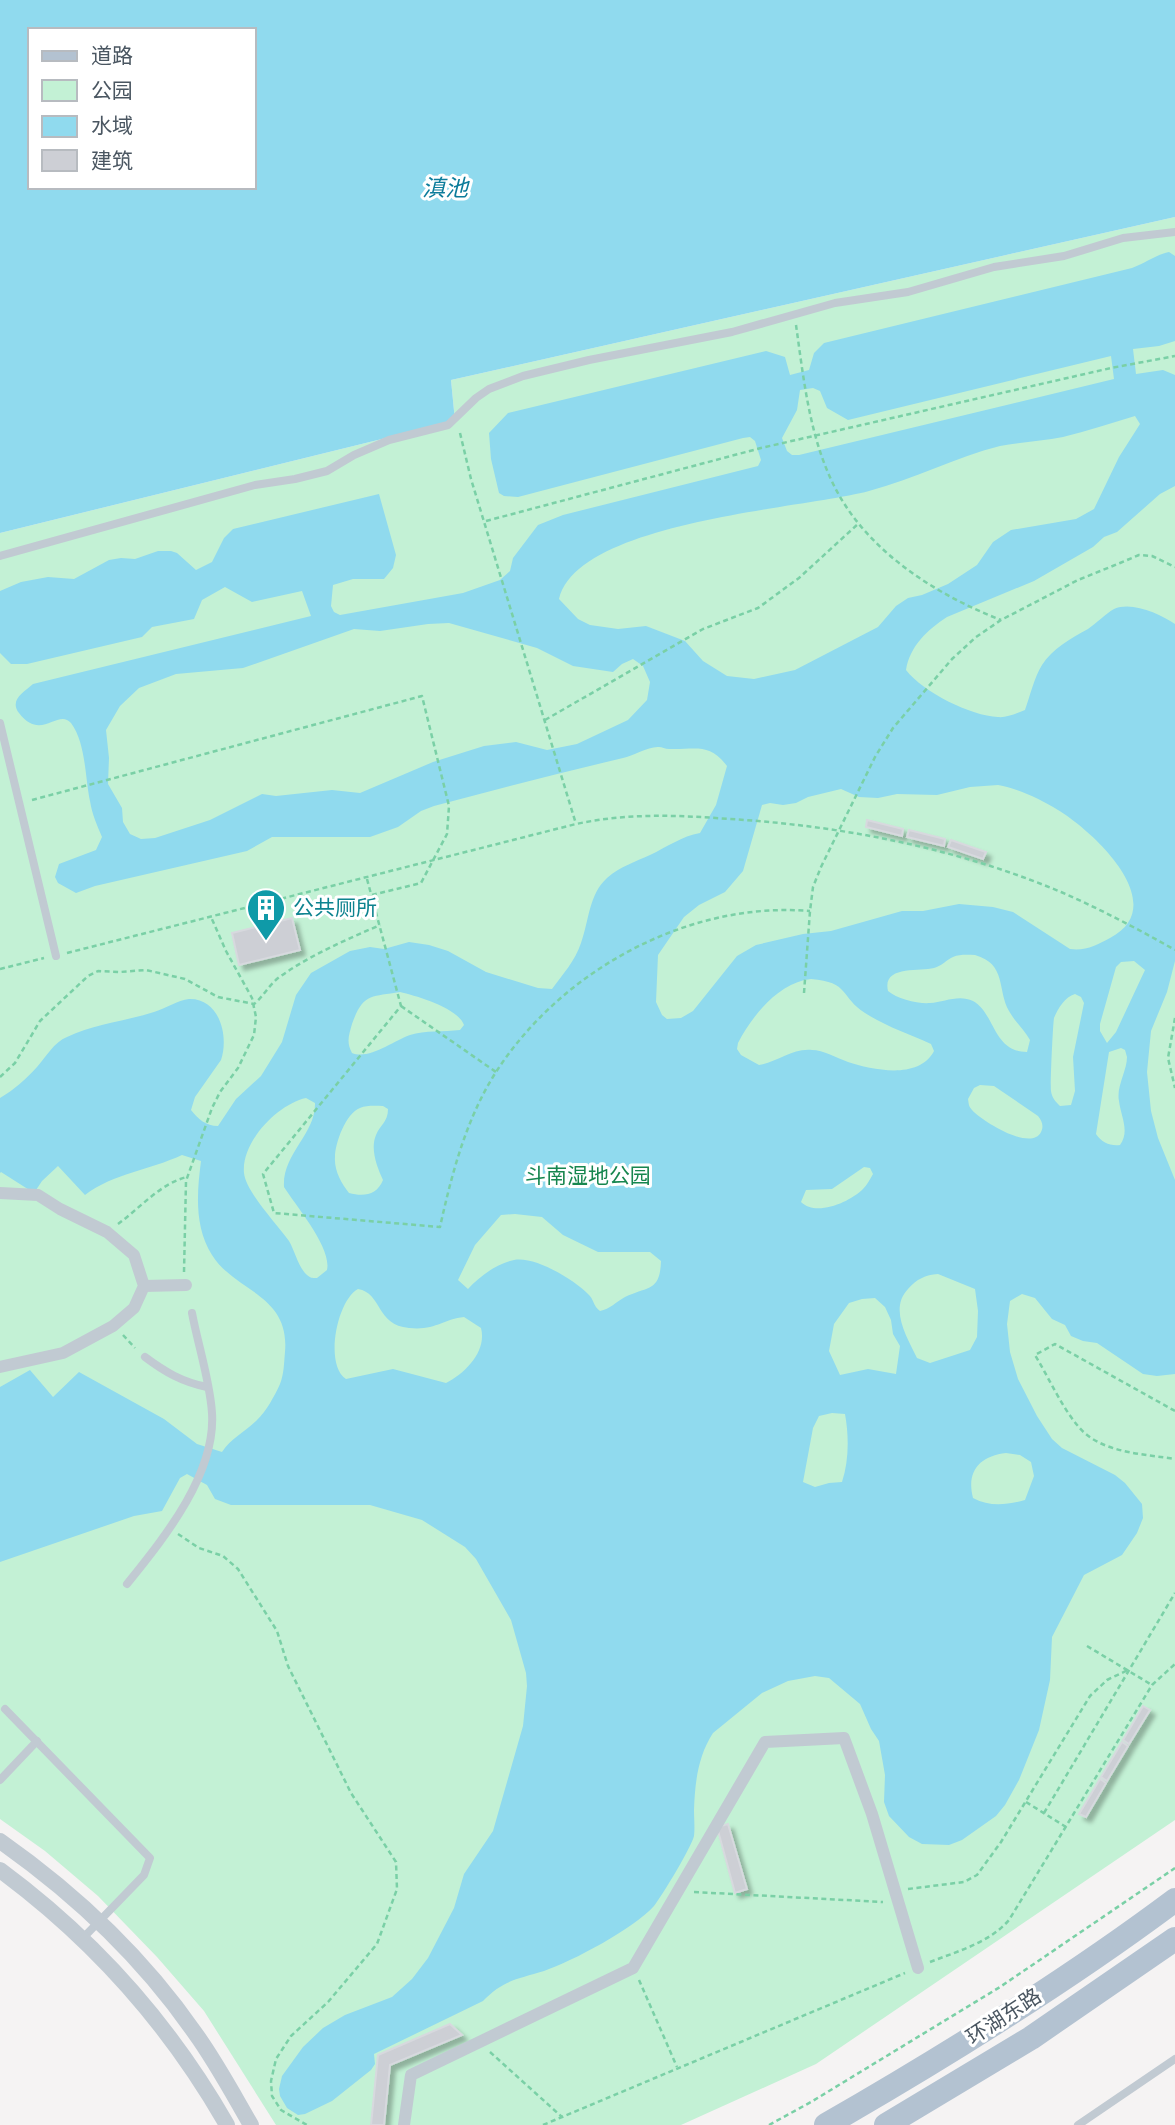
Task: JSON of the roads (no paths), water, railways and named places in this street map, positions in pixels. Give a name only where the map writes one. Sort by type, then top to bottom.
[{"type":"main road","name":"环湖东路","points":[[826,2125],[939,2060],[1106,1952],[1175,1900]]},
{"type":"main road","name":"环湖东路","points":[[886,2125],[1031,2038],[1175,1939]]},
{"type":"main road","points":[[1017,2008],[1031,2038]]},
{"type":"street","points":[[0,1193],[38,1195],[107,1232],[135,1255],[144,1286],[134,1308],[113,1326],[63,1353],[0,1367]]},
{"type":"street","points":[[144,1286],[186,1285]]},
{"type":"street","points":[[404,2125],[411,2075],[633,1968],[765,1742],[844,1738],[872,1814],[918,1968]]},
{"type":"street","points":[[0,1841],[28,1861],[99,1922],[154,1981],[194,2032],[251,2125]]},
{"type":"street","points":[[0,1870],[43,1903],[107,1964],[158,2024],[204,2087],[227,2125]]},
{"type":"lane","points":[[0,555],[255,485],[295,480],[327,471],[389,440],[448,425],[489,389],[523,376],[732,332],[835,303],[908,292],[994,267],[1063,256],[1123,238],[1175,232]]},
{"type":"lane","points":[[0,723],[56,956]]},
{"type":"lane","points":[[127,1584],[189,1496],[208,1450],[212,1412],[192,1313]]},
{"type":"lane","points":[[145,1357],[166,1373],[186,1383],[206,1387]]},
{"type":"lane","points":[[5,1709],[150,1857],[144,1875],[82,1939]]},
{"type":"lane","points":[[0,1780],[37,1741]]},
{"type":"lane","points":[[1078,2125],[1175,2059]]},
{"type":"water","name":"滇池","points":[[0,0],[1175,0],[1175,217],[451,380],[455,421],[0,533]]},
{"type":"water","points":[[1169,252],[1175,256],[1175,341],[1133,349],[1136,374],[1163,370],[1175,375],[1175,486],[1160,494],[1117,532],[1104,537],[1093,547],[1034,581],[947,617],[920,639],[911,653],[906,670],[924,686],[948,701],[987,716],[1004,717],[1025,710],[1039,670],[1056,649],[1114,609],[1137,608],[1162,616],[1175,624],[1175,961],[1167,992],[1151,1031],[1147,1072],[1151,1111],[1158,1138],[1175,1180],[1175,1374],[1143,1374],[1097,1343],[1071,1336],[1065,1325],[1052,1319],[1035,1298],[1022,1294],[1010,1301],[1007,1324],[1010,1352],[1018,1379],[1037,1416],[1052,1439],[1062,1448],[1115,1475],[1125,1483],[1142,1504],[1143,1518],[1137,1533],[1122,1555],[1084,1575],[1052,1637],[1050,1680],[1039,1730],[1019,1780],[996,1816],[962,1840],[949,1845],[922,1844],[909,1837],[889,1816],[884,1802],[885,1775],[879,1741],[860,1704],[829,1678],[815,1676],[788,1681],[762,1693],[713,1733],[698,1770],[692,1842],[663,1893],[644,1915],[586,1952],[544,1971],[504,1984],[483,2001],[374,2054],[375,2064],[371,2070],[332,2101],[298,2115],[287,2108],[280,2096],[282,2076],[303,2047],[323,2028],[345,2015],[392,1997],[412,1979],[428,1958],[454,1908],[464,1874],[493,1831],[523,1726],[527,1686],[511,1620],[476,1559],[465,1547],[422,1520],[370,1505],[231,1505],[215,1499],[207,1485],[187,1474],[180,1478],[162,1511],[134,1516],[0,1562],[0,1387],[30,1370],[53,1397],[79,1372],[164,1419],[197,1444],[222,1452],[260,1417],[270,1403],[281,1380],[285,1352],[284,1333],[279,1318],[259,1296],[222,1267],[206,1244],[198,1209],[201,1161],[182,1155],[120,1177],[85,1195],[58,1166],[34,1193],[0,1173],[0,1098],[24,1080],[62,1039],[88,1029],[154,1012],[180,1001],[200,1000],[215,1012],[223,1030],[224,1041],[221,1060],[195,1097],[191,1110],[203,1121],[218,1126],[236,1099],[261,1076],[282,1042],[296,995],[311,973],[350,951],[370,947],[384,949],[409,942],[429,945],[448,951],[486,972],[538,988],[552,989],[578,950],[593,900],[601,884],[623,867],[681,839],[700,833],[716,805],[727,766],[708,750],[655,747],[623,758],[434,806],[421,811],[398,827],[370,837],[272,837],[247,851],[95,886],[76,893],[58,883],[55,877],[59,864],[96,850],[102,837],[91,806],[80,740],[66,719],[42,725],[27,721],[16,708],[19,697],[33,684],[311,616],[302,591],[252,602],[225,587],[202,600],[194,619],[152,627],[142,637],[27,664],[11,664],[0,653],[0,591],[21,582],[48,577],[74,579],[109,560],[135,559],[158,551],[177,553],[196,570],[212,562],[224,538],[233,529],[379,494],[396,555],[393,568],[384,579],[353,579],[333,585],[331,606],[334,612],[340,615],[463,593],[500,580],[510,571],[513,558],[538,525],[563,515],[758,466],[761,460],[755,441],[750,437],[518,497],[504,496],[499,493],[491,459],[489,433],[508,413],[766,351],[785,357],[790,375],[809,370],[814,353],[824,343],[1132,268]],"holes":[[[1111,356],[1114,379],[792,455],[787,451],[782,438],[797,410],[800,390],[813,388],[820,391],[827,408],[848,420]],[[1135,416],[1140,424],[1119,457],[1094,509],[1076,519],[1011,530],[993,542],[977,565],[948,584],[908,598],[896,606],[878,627],[795,670],[754,679],[727,676],[703,661],[685,641],[646,626],[618,629],[590,625],[578,619],[559,599],[575,573],[606,552],[648,535],[696,522],[869,491],[1000,446],[1063,437]],[[449,623],[537,648],[573,666],[613,672],[633,659],[643,666],[650,682],[647,700],[628,720],[577,744],[547,750],[516,742],[484,746],[433,762],[360,793],[332,790],[276,796],[262,794],[210,820],[155,838],[141,839],[130,834],[123,822],[122,808],[108,784],[106,730],[120,706],[139,688],[176,674],[243,668],[354,629],[380,631]],[[998,785],[1037,798],[1090,834],[1121,870],[1130,889],[1133,907],[1127,924],[1101,943],[1070,949],[1013,912],[993,907],[959,904],[923,911],[902,911],[831,931],[803,934],[756,945],[737,956],[693,1011],[681,1018],[667,1019],[662,1015],[656,1002],[658,955],[684,917],[699,905],[725,892],[743,871],[762,805],[796,803],[808,797],[841,789],[859,797],[878,798],[897,794],[937,795],[970,787]],[[964,955],[985,959],[997,971],[1005,1003],[1030,1040],[1027,1052],[1007,1046],[986,1014],[973,1001],[957,998],[920,1003],[902,999],[888,991],[888,983],[896,973],[934,968],[953,957]],[[1134,961],[1145,970],[1116,1032],[1107,1043],[1100,1031],[1116,967],[1121,962]],[[811,979],[832,983],[865,1013],[931,1044],[934,1051],[918,1066],[895,1070],[858,1065],[812,1050],[798,1051],[759,1065],[741,1055],[737,1049],[744,1033],[768,1002],[788,986],[799,982]],[[400,992],[416,996],[446,1008],[464,1025],[460,1030],[410,1035],[366,1054],[352,1053],[349,1038],[356,1014],[364,1002],[375,996]],[[1075,994],[1081,997],[1084,1003],[1073,1057],[1075,1091],[1071,1105],[1060,1106],[1052,1096],[1051,1078],[1054,1018],[1062,1003]],[[1121,1048],[1125,1050],[1127,1057],[1118,1096],[1124,1124],[1123,1140],[1120,1145],[1113,1145],[1096,1134],[1109,1052]],[[980,1085],[994,1086],[1038,1116],[1042,1124],[1041,1132],[1036,1137],[1027,1139],[1006,1133],[977,1115],[968,1099],[974,1088]],[[306,1098],[315,1103],[310,1125],[288,1164],[284,1187],[312,1227],[324,1250],[327,1270],[317,1278],[304,1272],[289,1241],[246,1181],[244,1173],[248,1149],[273,1116]],[[366,1106],[383,1106],[388,1109],[388,1113],[374,1140],[374,1152],[383,1180],[374,1192],[360,1195],[349,1193],[341,1181],[335,1157],[342,1129],[355,1111]],[[864,1167],[870,1168],[873,1174],[863,1189],[842,1203],[815,1208],[801,1202],[806,1190],[832,1189]],[[501,1215],[542,1217],[563,1235],[598,1252],[650,1252],[661,1261],[655,1283],[600,1311],[590,1296],[573,1282],[543,1265],[523,1260],[514,1260],[495,1267],[468,1289],[458,1280],[475,1245]],[[938,1274],[975,1289],[978,1311],[977,1337],[970,1350],[930,1363],[917,1358],[900,1314],[903,1297],[911,1286],[925,1277]],[[358,1289],[371,1296],[390,1321],[398,1326],[426,1328],[464,1317],[481,1328],[482,1337],[478,1353],[473,1360],[461,1373],[446,1383],[393,1369],[346,1379],[339,1372],[336,1361],[336,1333],[344,1306]],[[875,1298],[885,1307],[893,1334],[900,1346],[896,1374],[868,1369],[840,1375],[829,1351],[834,1324],[849,1303]],[[845,1414],[848,1448],[842,1482],[815,1487],[803,1482],[813,1428],[819,1416]],[[1006,1453],[1020,1455],[1031,1462],[1034,1476],[1025,1500],[998,1504],[973,1498],[972,1480],[982,1461]]]},
{"type":"place","name":"公共厕所","points":[[266,942]]},
{"type":"park label","name":"斗南湿地公园","points":[[588,1176]]}]
